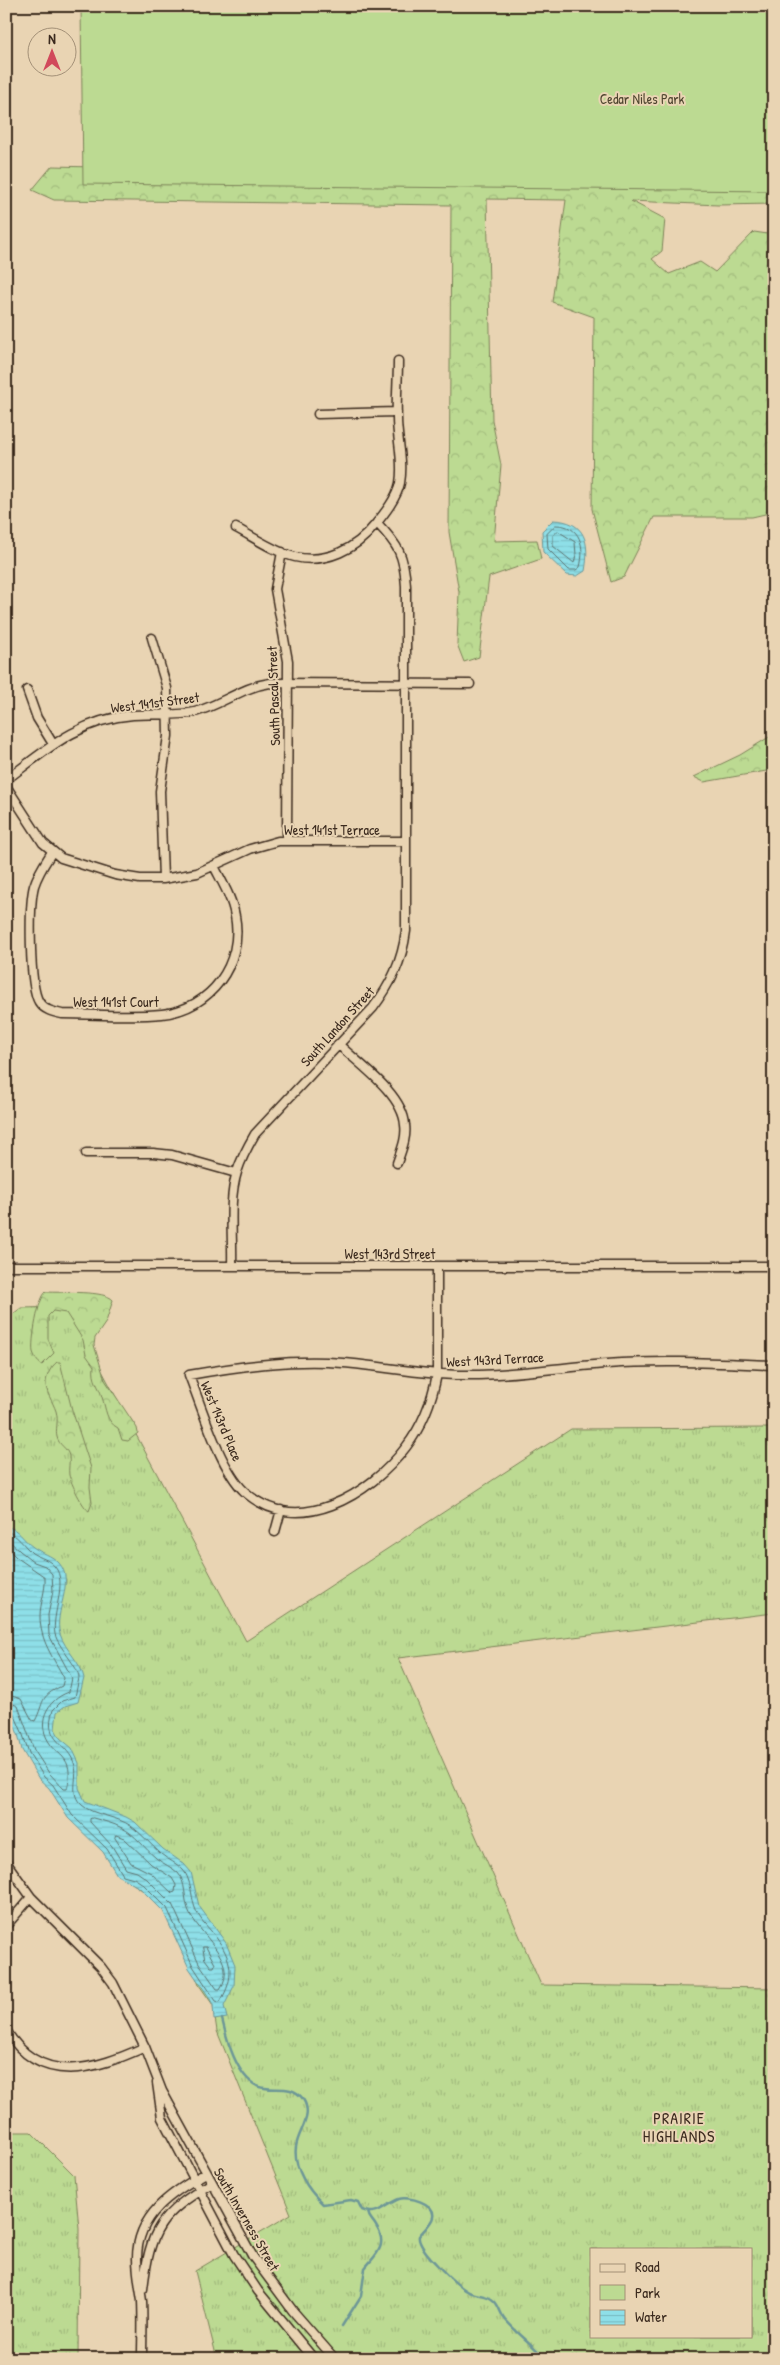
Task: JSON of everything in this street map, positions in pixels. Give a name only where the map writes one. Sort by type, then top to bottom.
[{"type":"street","points":[[236,528],[295,557],[314,558],[344,551],[358,544],[377,523],[399,485],[401,455],[397,412],[398,361]]},
{"type":"street","points":[[318,414],[397,412]]},
{"type":"street","name":"South Landon Street","points":[[232,1265],[233,1199],[236,1173],[255,1134],[373,1008],[386,990],[403,952],[406,932],[407,634],[404,562],[395,541],[377,523]]},
{"type":"street","name":"South Pascal Street","points":[[282,552],[275,588],[288,661],[287,841]]},
{"type":"street","points":[[152,638],[167,688],[168,736],[160,791],[163,879]]},
{"type":"street","name":"West 141st Street","points":[[6,780],[53,744],[78,728],[134,715],[192,712],[206,708],[254,686],[288,683],[470,684]]},
{"type":"street","points":[[27,690],[37,718],[53,744]]},
{"type":"street","name":"West 141st Terrace","points":[[6,786],[32,828],[52,852],[71,862],[115,874],[163,879],[180,877],[214,866],[264,844],[287,841],[405,841]]},
{"type":"street","name":"West 141st Court","points":[[52,852],[39,872],[34,888],[33,985],[40,1004],[50,1011],[62,1014],[162,1014],[191,1006],[214,990],[234,958],[237,930],[232,903],[214,866]]},
{"type":"street","points":[[338,1044],[386,1088],[401,1108],[405,1124],[404,1142],[398,1163]]},
{"type":"street","points":[[86,1153],[153,1153],[172,1155],[236,1173]]},
{"type":"street","name":"West 143rd Street","points":[[6,1266],[774,1266]]},
{"type":"street","name":"West 143rd Place","points":[[189,1375],[230,1474],[244,1491],[263,1505],[281,1510],[303,1512],[325,1509],[349,1497],[381,1474],[407,1446],[422,1423],[431,1400],[437,1374],[437,1266]]},
{"type":"street","name":"West 143rd Terrace","points":[[189,1375],[253,1364],[305,1362],[359,1365],[437,1374],[501,1374],[636,1362],[774,1365]]},
{"type":"street","points":[[275,1532],[281,1510]]},
{"type":"street","name":"South Inverness Street","points":[[6,1862],[32,1897],[108,1975],[145,2048],[156,2079],[260,2269],[292,2311],[335,2359]]},
{"type":"street","points":[[6,1926],[32,1897]]},
{"type":"street","points":[[6,2030],[19,2047],[33,2057],[51,2066],[67,2070],[103,2065],[145,2048]]},
{"type":"street","name":"South Inverness Street","points":[[156,2079],[162,2118],[248,2277],[277,2316],[314,2359]]},
{"type":"street","points":[[142,2359],[142,2301],[137,2252],[146,2225],[160,2204],[206,2172]]},
{"type":"street","points":[[142,2301],[148,2257],[154,2235],[173,2208],[212,2183]]},
{"type":"green space","name":"Cedar Niles Park","points":[[81,6],[774,6],[774,191],[83,184]]},
{"type":"green space","points":[[774,6],[774,204],[718,205],[631,201],[665,219],[662,251],[652,259],[669,274],[700,262],[715,272],[754,232],[774,235],[774,512],[752,517],[654,517],[624,577],[611,582],[592,509],[594,317],[552,302],[566,200],[487,199],[492,420],[501,465],[494,541],[537,540],[541,559],[489,577],[479,657],[464,662],[457,644],[459,592],[449,532],[451,205],[54,200],[32,190],[52,166],[267,171]]},
{"type":"green space","points":[[774,734],[774,852],[768,850],[772,770],[704,782],[694,777],[740,755]]},
{"type":"green space","points":[[46,1292],[92,1293],[113,1300],[106,1322],[95,1338],[94,1345],[105,1380],[137,1428],[138,1433],[128,1441],[122,1440],[118,1428],[109,1419],[95,1379],[94,1366],[86,1355],[83,1340],[66,1313],[53,1311],[48,1316],[48,1339],[54,1353],[42,1365],[35,1358],[33,1352],[34,1330],[40,1302]]},
{"type":"green space","points":[[68,1307],[246,1641],[571,1429],[774,1428],[774,1613],[398,1658],[541,1985],[774,1988],[774,2359],[217,2359],[195,2271],[291,2214],[217,2031],[213,2005],[199,1985],[169,1909],[119,1874],[6,1702],[6,1319],[21,1308]]},
{"type":"green space","points":[[57,1362],[60,1362],[72,1410],[91,1468],[90,1487],[92,1503],[89,1511],[72,1484],[69,1475],[69,1456],[67,1450],[57,1437],[57,1415],[48,1393],[46,1382],[47,1376]]},
{"type":"green space","points":[[6,2132],[31,2132],[74,2175],[79,2228],[78,2359],[6,2359]]},
{"type":"water","points":[[553,520],[573,524],[583,535],[587,551],[585,571],[577,576],[567,575],[543,552],[542,531]]},
{"type":"water","points":[[6,1526],[18,1532],[33,1547],[56,1560],[64,1571],[65,1588],[59,1616],[60,1634],[80,1667],[84,1678],[78,1702],[65,1706],[57,1712],[55,1729],[60,1738],[72,1748],[79,1763],[79,1788],[85,1801],[135,1822],[191,1872],[199,1906],[226,1943],[235,1965],[234,1986],[224,2006],[227,2018],[214,2020],[213,2005],[189,1968],[163,1911],[140,1888],[117,1875],[103,1852],[68,1818],[49,1788],[39,1779],[22,1750],[18,1734],[6,1708]]},
{"type":"waterway","points":[[222,2019],[238,2066],[250,2081],[263,2088],[293,2091],[303,2099],[307,2112],[297,2141],[297,2163],[299,2171],[317,2198],[323,2204],[351,2200],[358,2202],[362,2210],[368,2212],[377,2211],[403,2198],[426,2204],[433,2212],[433,2217],[419,2236],[420,2242],[430,2257],[463,2288],[469,2292],[492,2299],[509,2323],[545,2359]]},
{"type":"waterway","points":[[342,2326],[361,2296],[365,2268],[381,2245],[380,2233],[368,2212]]},
{"type":"district","name":"PRAIRIE HIGHLANDS","points":[[679,2127]]}]
